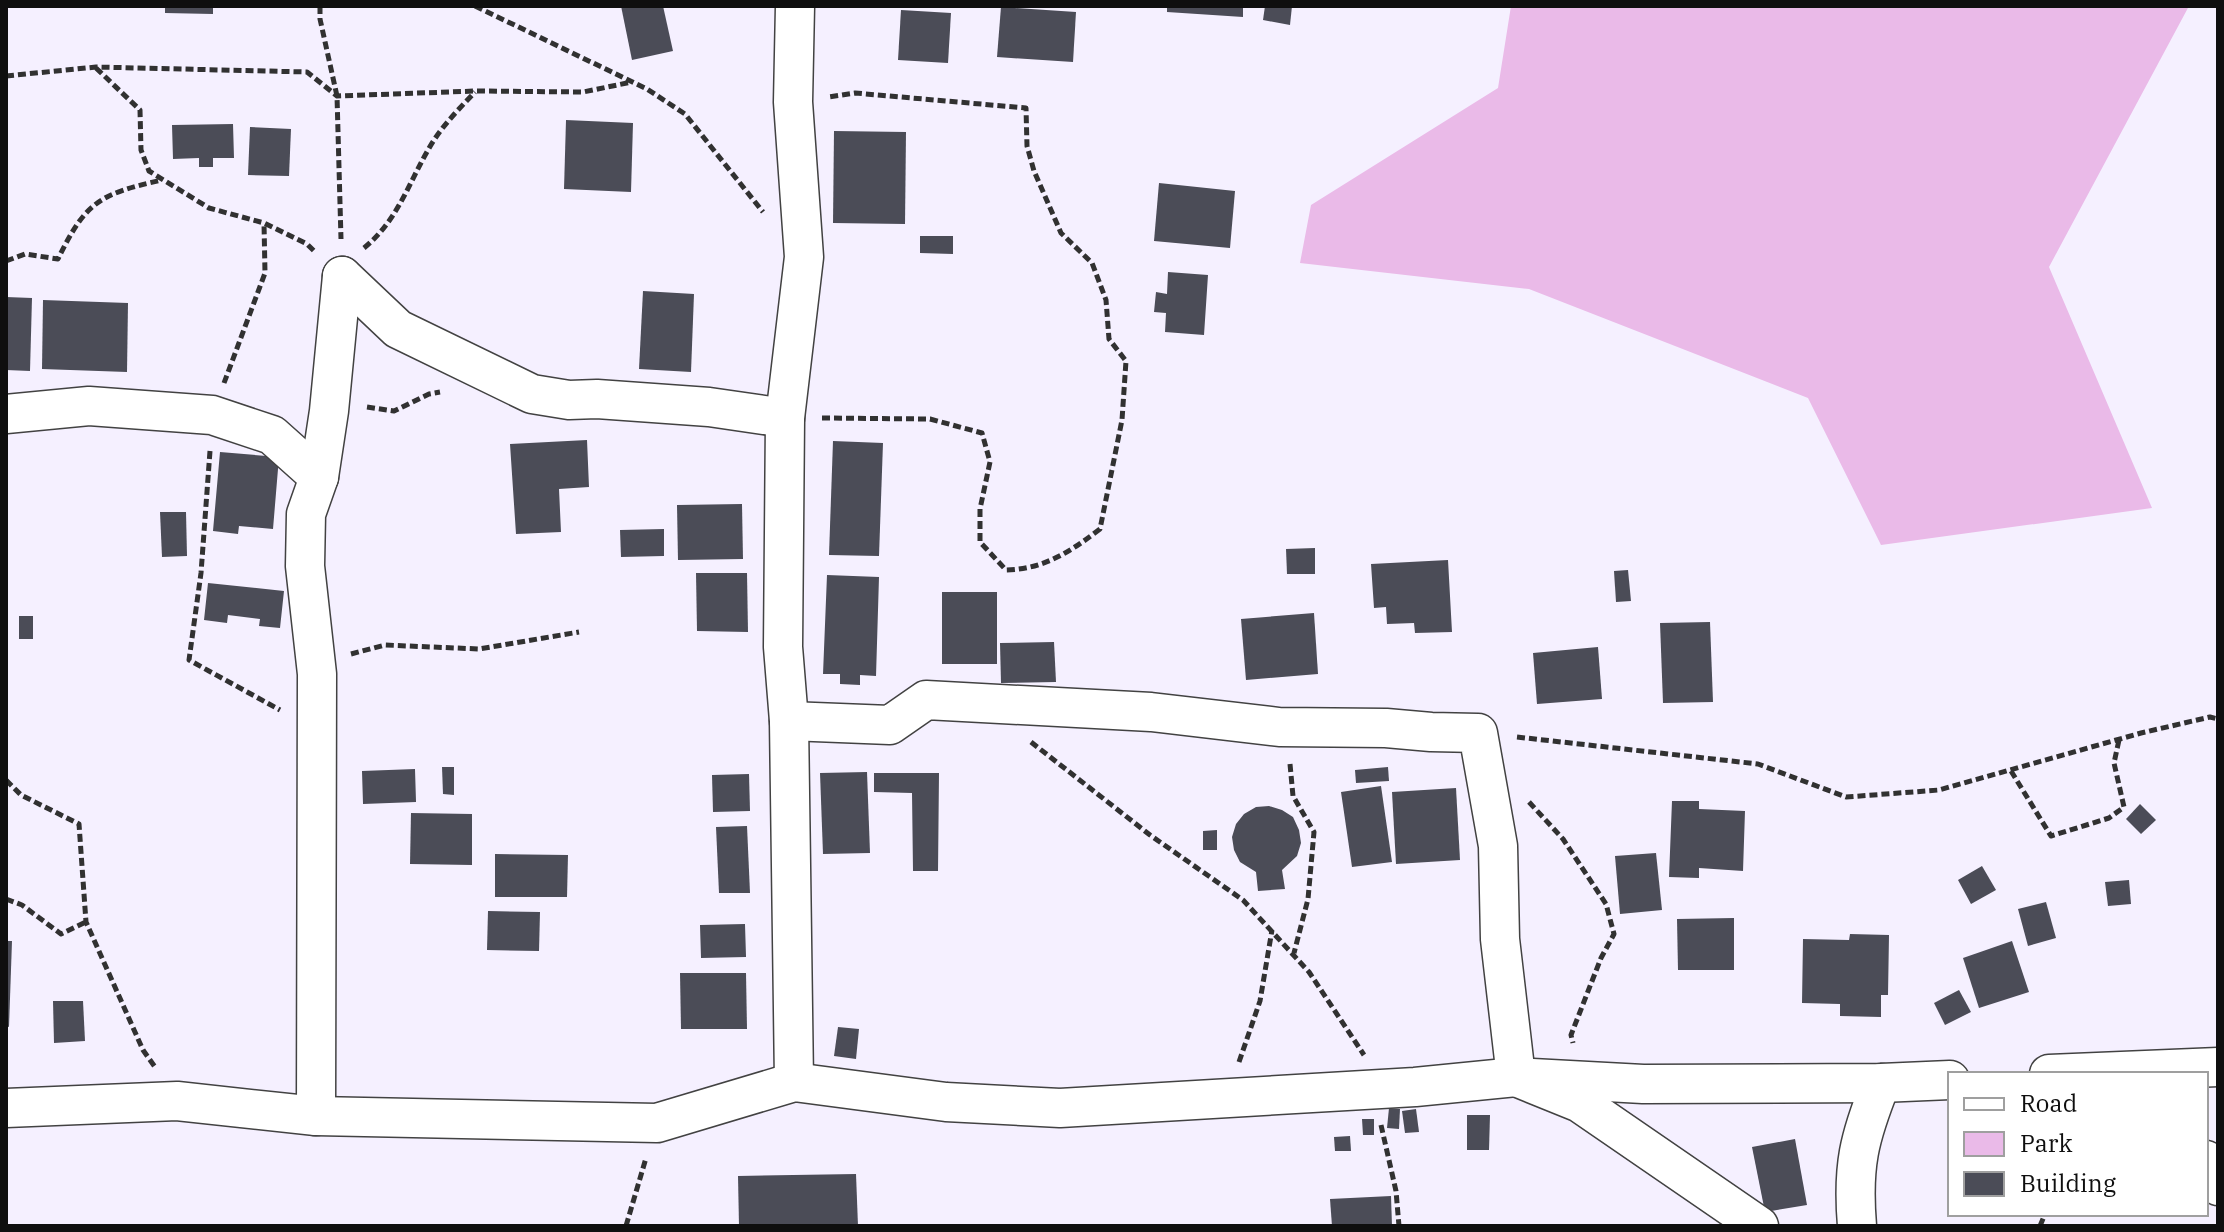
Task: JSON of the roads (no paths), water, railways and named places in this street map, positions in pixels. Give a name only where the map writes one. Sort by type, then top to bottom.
[{"type":"street","points":[[794,1082],[789,721],[783,647],[785,418],[804,257],[793,102],[795,6]]},
{"type":"street","points":[[316,1116],[317,674],[305,566],[306,514],[319,477],[329,411],[342,268],[398,329],[532,394],[569,400],[709,407],[785,418]]},
{"type":"street","points":[[6,414],[89,406],[212,415],[272,435],[319,477]]},
{"type":"street","points":[[789,721],[890,725],[926,700],[1151,712],[1287,727],[1386,728],[1431,732],[1481,749],[1498,846],[1500,939],[1516,1077]]},
{"type":"street","points":[[2125,1072],[2218,1067]]},
{"type":"street","points":[[1516,1077],[1580,1103],[1759,1226]]},
{"type":"street","points":[[6,1108],[177,1101],[316,1116],[657,1123],[794,1082],[946,1102],[1060,1108],[1398,1088],[1516,1077],[1643,1084],[1948,1080]]},
{"type":"street","points":[[1857,1226],[1856,1163],[1862,1130],[1881,1083]]},
{"type":"street","points":[[2208,1164],[2218,1186]]}]
